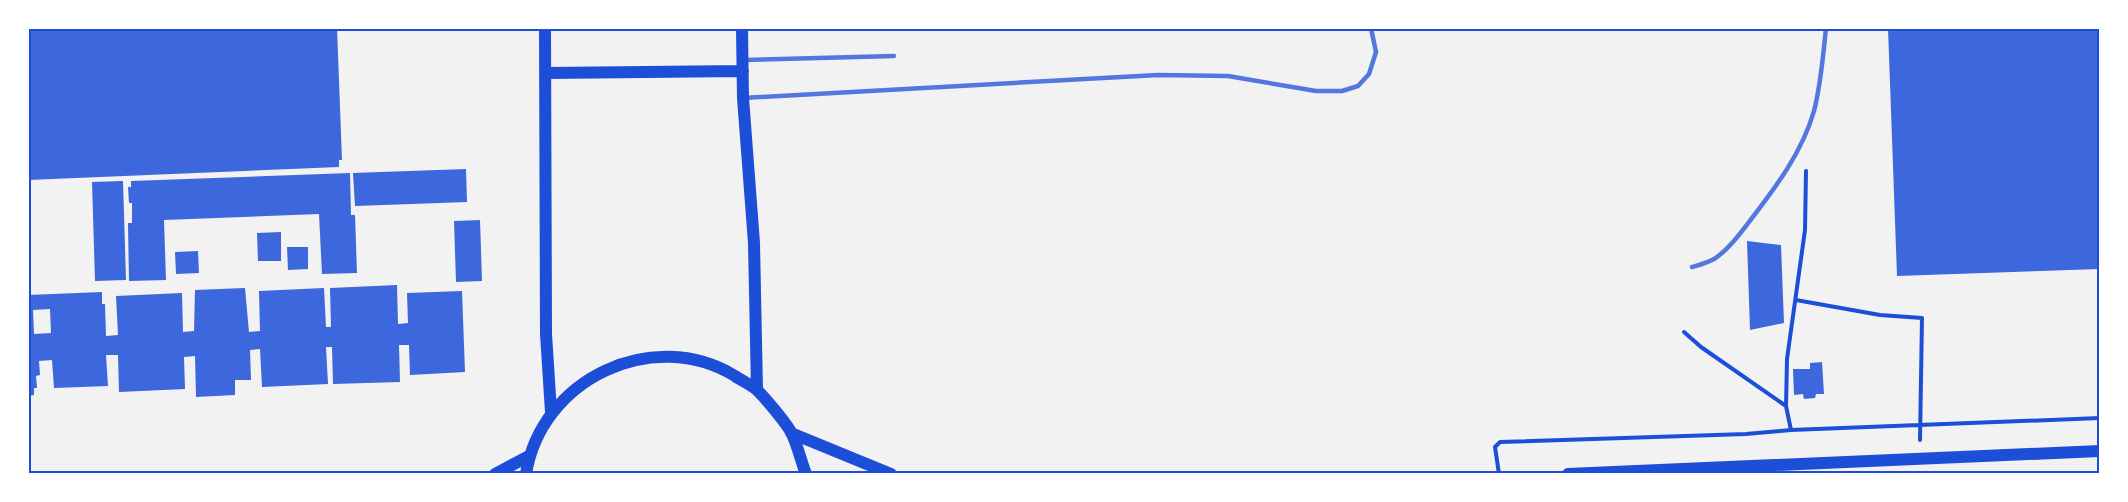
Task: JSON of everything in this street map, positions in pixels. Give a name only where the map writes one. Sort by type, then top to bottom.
[{"type":"main road","points":[[545,28],[547,73],[546,334],[552,412]]},
{"type":"main road","points":[[742,28],[743,98],[754,243],[757,390]]},
{"type":"main road","points":[[547,73],[743,65]]},
{"type":"main road","points":[[526,474],[529,456],[552,412],[585,380],[627,361],[673,357],[718,366],[757,390],[791,433],[806,474]]},
{"type":"main road","points":[[791,433],[891,474]]},
{"type":"main road","points":[[1568,474],[2100,451]]},
{"type":"main road","points":[[495,474],[529,456]]},
{"type":"lane","points":[[743,98],[1158,75],[1228,76],[1316,91],[1342,91],[1358,86],[1369,74],[1376,52],[1371,28]]},
{"type":"lane","points":[[1692,267],[1714,259],[1738,236],[1790,164],[1814,111],[1821,77],[1826,28]]},
{"type":"lane","points":[[743,65],[894,56]]},
{"type":"path","points":[[1791,430],[1786,406],[1787,359],[1804,230],[1807,130]]},
{"type":"path","points":[[1796,300],[1880,315],[1922,318],[1919,459]]},
{"type":"path","points":[[1684,332],[1701,347],[1786,406]]},
{"type":"path","points":[[1499,474],[1495,447],[1500,442],[1746,434],[1791,430],[2100,418]]},
{"type":"building","points":[[28,28],[337,28],[342,160],[339,160],[339,167],[28,180]]},
{"type":"building","points":[[1888,28],[2100,28],[2100,269],[1897,276]]},
{"type":"building","points":[[466,169],[467,202],[355,206],[353,173]]},
{"type":"building","points":[[350,173],[351,215],[355,215],[357,273],[322,274],[319,214],[164,220],[166,280],[129,281],[128,223],[132,223],[132,203],[129,203],[128,187],[131,187],[131,181]]},
{"type":"building","points":[[123,181],[126,280],[95,281],[92,182]]},
{"type":"building","points":[[480,220],[482,281],[456,282],[454,221]]},
{"type":"building","points":[[281,232],[281,261],[258,261],[257,233]]},
{"type":"building","points":[[1747,241],[1781,245],[1784,323],[1750,330]]},
{"type":"building","points":[[287,247],[308,247],[308,269],[288,270]]},
{"type":"building","points":[[198,251],[199,273],[176,274],[175,252]]},
{"type":"building","points":[[397,285],[398,324],[408,323],[407,293],[462,291],[465,372],[410,375],[409,345],[399,345],[400,382],[333,384],[332,347],[326,347],[328,384],[262,387],[260,349],[250,350],[251,380],[235,380],[235,395],[196,397],[195,356],[184,357],[185,389],[119,392],[118,355],[106,355],[108,386],[54,388],[52,360],[39,361],[40,375],[36,376],[37,388],[34,388],[34,395],[28,396],[28,295],[102,292],[102,304],[105,304],[106,336],[118,335],[116,296],[182,293],[183,332],[194,331],[195,290],[245,288],[249,332],[260,331],[259,291],[324,288],[326,327],[331,327],[330,288]],"holes":[[[50,309],[51,333],[34,334],[33,310]]]},
{"type":"building","points":[[1822,362],[1824,394],[1816,394],[1815,398],[1804,399],[1803,394],[1794,395],[1793,369],[1810,369],[1810,363]]}]
